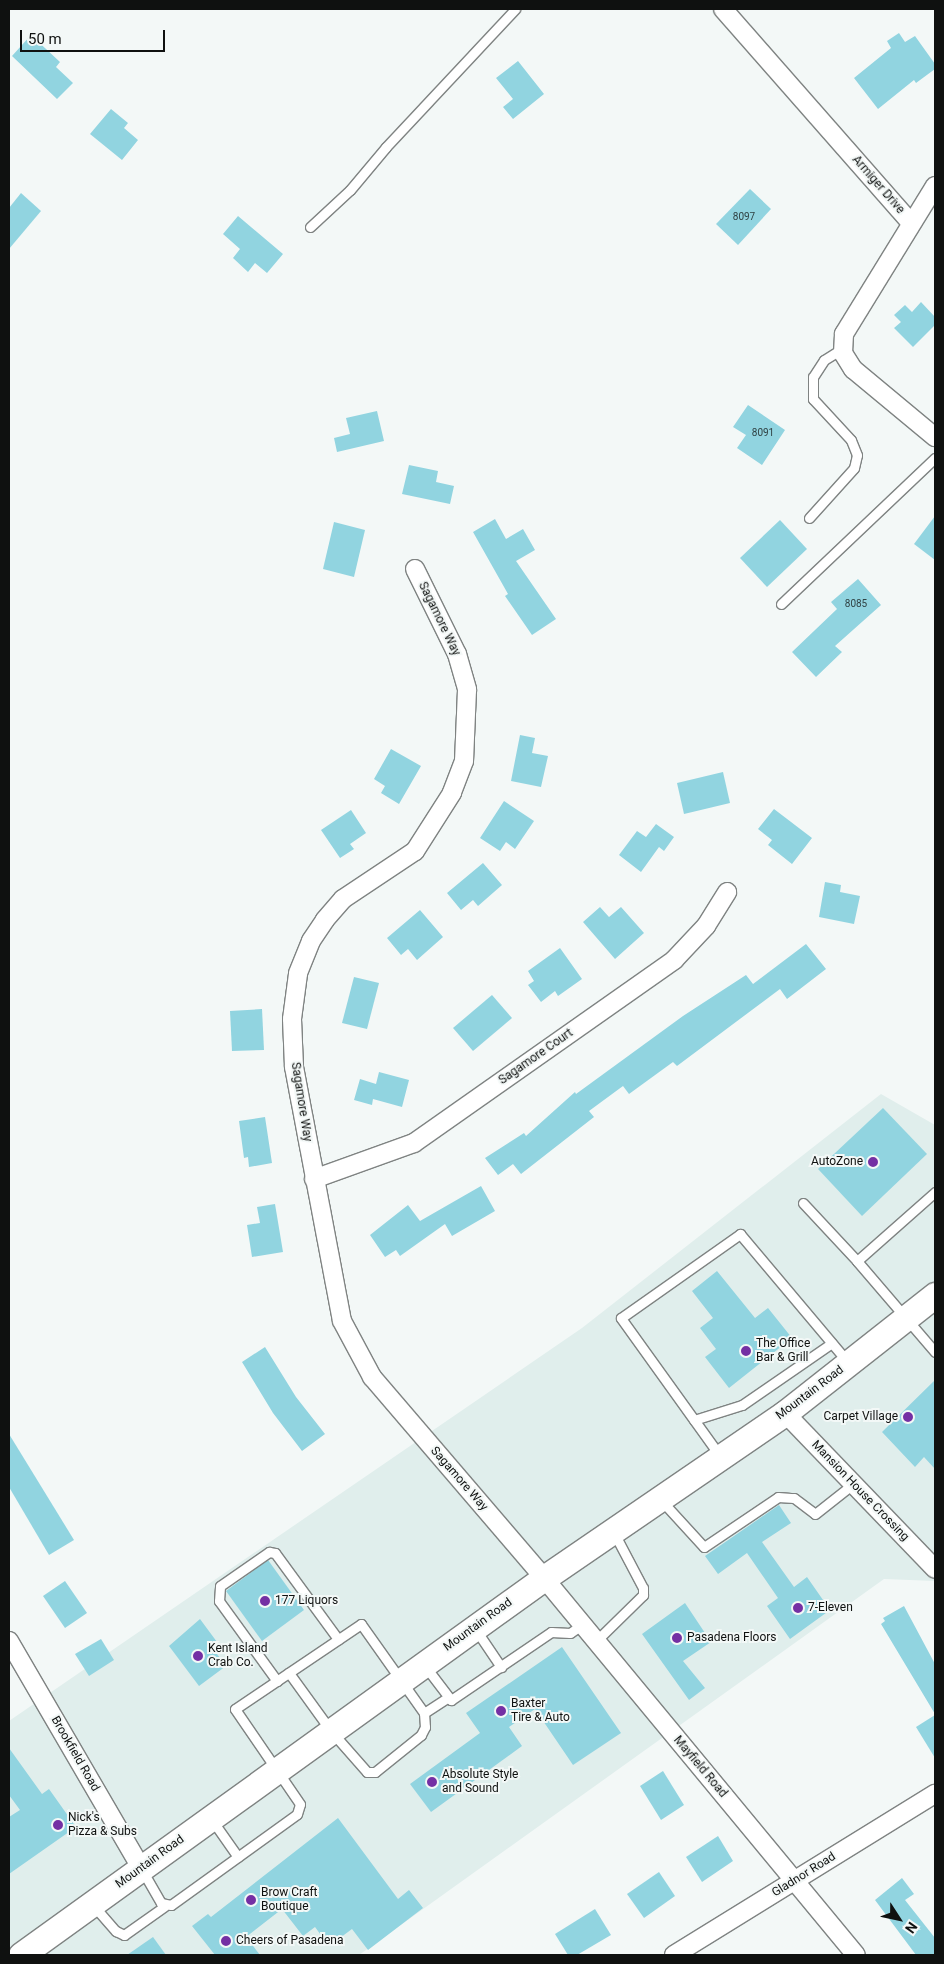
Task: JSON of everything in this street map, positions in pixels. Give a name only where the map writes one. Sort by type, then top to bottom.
[{"type":"main road","name":"Mountain Road","points":[[21,1955],[544,1578],[785,1413],[935,1295]]},
{"type":"street","name":"Armiger Drive","points":[[723,9],[911,223],[844,334],[843,348]]},
{"type":"street","points":[[911,223],[935,186]]},
{"type":"street","points":[[843,348],[843,353],[853,368],[935,437]]},
{"type":"street","name":"Sagamore Way","points":[[415,569],[457,654],[467,690],[464,761],[452,793],[414,850],[344,899],[311,941],[298,974],[292,1019],[294,1067],[342,1321],[372,1377],[544,1578]]},
{"type":"street","name":"Sagamore Court","points":[[314,1179],[414,1143],[674,960],[706,926],[727,892]]},
{"type":"street","name":"Mansion House Crossing","points":[[785,1413],[935,1569]]},
{"type":"street","name":"Mayfield Road","points":[[544,1578],[856,1955]]},
{"type":"street","name":"Brookfield Road","points":[[9,1641],[141,1868]]},
{"type":"street","name":"Gladnor Road","points":[[674,1955],[935,1794]]},
{"type":"lane","points":[[310,227],[350,190],[386,146],[515,9]]},
{"type":"lane","points":[[809,518],[854,468],[857,456],[850,440],[813,399],[813,378],[824,360],[843,348]]},
{"type":"lane","points":[[781,604],[935,458]]},
{"type":"lane","points":[[857,1261],[935,1192]]},
{"type":"lane","points":[[803,1203],[857,1261],[935,1352]]},
{"type":"lane","points":[[721,1457],[621,1318],[740,1234],[849,1363]]},
{"type":"lane","points":[[694,1420],[742,1405],[832,1343]]},
{"type":"lane","points":[[660,1499],[704,1547],[778,1497],[794,1498],[815,1514],[854,1484]]},
{"type":"lane","points":[[596,1641],[643,1594],[643,1588],[613,1531]]},
{"type":"lane","points":[[277,1681],[219,1601],[220,1586],[269,1552],[276,1553],[338,1639]]},
{"type":"lane","points":[[92,1904],[116,1931],[124,1936],[238,1857],[299,1811],[300,1804],[235,1709],[361,1624],[424,1713],[425,1727],[421,1735],[371,1774],[331,1731],[289,1673]]},
{"type":"lane","points":[[424,1713],[447,1698],[454,1699],[551,1632],[570,1634],[583,1624]]},
{"type":"lane","points":[[475,1628],[501,1667]]},
{"type":"lane","points":[[424,1665],[447,1698]]},
{"type":"lane","points":[[211,1818],[238,1857]]},
{"type":"lane","points":[[141,1868],[161,1903],[165,1906]]},
{"type":"shaded area","points":[[881,1094],[935,1125],[935,1581],[884,1579],[359,1955],[9,1955],[9,1721],[582,1328]]},
{"type":"building","points":[[899,33],[905,42],[915,36],[935,64],[935,69],[916,83],[914,80],[878,109],[854,78],[891,48],[887,41]]},
{"type":"building","points":[[31,35],[60,62],[56,67],[73,83],[57,99],[12,56]]},
{"type":"building","points":[[518,61],[544,94],[513,119],[503,107],[513,99],[496,78]]},
{"type":"building","points":[[111,109],[128,123],[124,128],[138,140],[122,160],[90,134]]},
{"type":"building","points":[[750,189],[771,209],[738,245],[716,224]]},
{"type":"building","points":[[21,193],[41,211],[9,249],[9,208]]},
{"type":"building","points":[[238,216],[283,254],[267,273],[255,263],[248,272],[233,258],[240,249],[223,234]]},
{"type":"building","points":[[921,302],[935,317],[935,325],[913,347],[894,328],[901,322],[894,315],[905,305],[912,312]]},
{"type":"building","points":[[748,405],[785,430],[762,465],[737,448],[746,435],[733,427]]},
{"type":"building","points":[[377,411],[384,441],[337,452],[334,438],[350,434],[346,418]]},
{"type":"building","points":[[409,465],[438,471],[436,482],[454,486],[450,504],[402,494]]},
{"type":"building","points":[[935,516],[935,560],[914,544]]},
{"type":"building","points":[[495,519],[506,539],[523,529],[535,550],[516,561],[556,619],[532,635],[505,596],[508,594],[473,532]]},
{"type":"building","points":[[780,520],[807,549],[767,587],[740,558]]},
{"type":"building","points":[[334,522],[365,530],[354,577],[323,569]]},
{"type":"building","points":[[858,579],[881,605],[835,646],[842,652],[816,677],[792,652],[837,609],[831,602]]},
{"type":"building","points":[[520,735],[535,738],[532,753],[548,756],[541,787],[511,781]]},
{"type":"building","points":[[391,749],[421,766],[399,804],[381,793],[385,786],[374,779]]},
{"type":"building","points":[[723,772],[730,803],[684,814],[677,783]]},
{"type":"building","points":[[504,801],[534,821],[515,849],[506,842],[500,851],[480,838]]},
{"type":"building","points":[[774,809],[812,838],[792,864],[768,845],[772,840],[758,829]]},
{"type":"building","points":[[351,810],[366,833],[350,844],[354,849],[340,858],[321,830]]},
{"type":"building","points":[[656,824],[674,837],[664,851],[659,847],[641,872],[619,855],[637,831],[646,837]]},
{"type":"building","points":[[483,863],[502,885],[478,906],[473,900],[461,910],[447,893]]},
{"type":"building","points":[[825,882],[841,885],[840,892],[860,896],[854,924],[819,917]]},
{"type":"building","points":[[600,907],[609,917],[621,907],[644,933],[615,959],[583,922]]},
{"type":"building","points":[[420,910],[443,937],[417,960],[408,949],[401,955],[387,938]]},
{"type":"building","points":[[806,944],[826,969],[787,999],[780,989],[677,1066],[673,1062],[629,1094],[623,1086],[589,1111],[594,1117],[521,1174],[513,1164],[498,1175],[485,1158],[524,1133],[526,1136],[575,1092],[576,1094],[683,1016],[746,975],[753,984]]},
{"type":"building","points":[[560,948],[582,979],[558,996],[555,991],[541,1002],[528,985],[534,981],[528,971]]},
{"type":"building","points":[[354,977],[379,983],[367,1029],[342,1023]]},
{"type":"building","points":[[492,995],[512,1018],[473,1051],[453,1028]]},
{"type":"building","points":[[262,1009],[264,1050],[232,1051],[230,1011]]},
{"type":"building","points":[[379,1072],[409,1080],[402,1107],[373,1099],[372,1105],[354,1100],[360,1079],[376,1084]]},
{"type":"building","name":"AutoZone","points":[[883,1108],[927,1154],[862,1216],[818,1169]]},
{"type":"building","points":[[265,1117],[272,1163],[249,1167],[248,1157],[244,1158],[239,1121]]},
{"type":"building","points":[[481,1186],[495,1211],[452,1236],[445,1224],[400,1256],[396,1250],[385,1257],[370,1235],[408,1205],[420,1221]]},
{"type":"building","points":[[275,1204],[283,1252],[252,1257],[247,1225],[260,1223],[257,1207]]},
{"type":"building","points":[[717,1271],[755,1318],[768,1308],[792,1338],[729,1388],[705,1357],[716,1349],[700,1328],[713,1318],[692,1291]]},
{"type":"building","points":[[265,1347],[296,1397],[325,1434],[302,1451],[273,1413],[242,1362]]},
{"type":"building","points":[[935,1380],[935,1469],[924,1457],[915,1467],[882,1432]]},
{"type":"building","points":[[9,1434],[74,1540],[49,1555],[9,1487]]},
{"type":"building","points":[[779,1505],[791,1523],[762,1542],[794,1587],[807,1577],[830,1610],[790,1639],[767,1606],[778,1598],[747,1553],[718,1574],[705,1556]]},
{"type":"building","name":"177 Liquors","points":[[268,1560],[304,1610],[262,1641],[226,1591]]},
{"type":"building","points":[[65,1581],[87,1613],[65,1628],[43,1596]]},
{"type":"building","name":"Pasadena Floors","points":[[685,1603],[711,1642],[683,1661],[705,1688],[689,1700],[642,1634]]},
{"type":"building","points":[[904,1606],[935,1664],[935,1714],[881,1624],[885,1621],[883,1618]]},
{"type":"building","name":"Kent Island Crab Co.","points":[[200,1619],[217,1642],[211,1646],[226,1666],[199,1686],[169,1646]]},
{"type":"building","points":[[101,1639],[114,1660],[89,1676],[75,1654]]},
{"type":"building","points":[[562,1647],[621,1733],[573,1765],[535,1709],[509,1727],[522,1746],[431,1812],[410,1784],[480,1733],[466,1713]]},
{"type":"building","points":[[935,1715],[935,1758],[916,1727]]},
{"type":"building","points":[[9,1748],[42,1794],[49,1789],[76,1827],[9,1874],[9,1817],[20,1810],[9,1795]]},
{"type":"building","points":[[663,1771],[684,1805],[661,1820],[640,1786]]},
{"type":"building","points":[[338,1818],[398,1899],[409,1890],[423,1908],[368,1950],[352,1929],[329,1946],[315,1927],[303,1936],[282,1909],[246,1937],[260,1955],[215,1955],[192,1926],[208,1914],[211,1917]]},
{"type":"building","points":[[718,1836],[733,1861],[702,1882],[686,1857]]},
{"type":"building","points":[[659,1872],[675,1896],[644,1918],[627,1894]]},
{"type":"building","points":[[902,1878],[914,1894],[905,1900],[935,1938],[935,1955],[916,1955],[875,1900]]},
{"type":"building","points":[[595,1909],[611,1935],[577,1955],[568,1955],[555,1934]]},
{"type":"building","points":[[153,1937],[166,1955],[127,1955]]},
{"type":"place","name":"AutoZone","points":[[873,1162]]},
{"type":"place","name":"The Office Bar & Grill","points":[[746,1351]]},
{"type":"place","name":"Carpet Village","points":[[908,1417]]},
{"type":"place","name":"177 Liquors","points":[[265,1601]]},
{"type":"place","name":"7-Eleven","points":[[798,1608]]},
{"type":"place","name":"Pasadena Floors","points":[[677,1638]]},
{"type":"place","name":"Kent Island Crab Co.","points":[[198,1656]]},
{"type":"place","name":"Baxter Tire & Auto","points":[[501,1711]]},
{"type":"place","name":"Absolute Style and Sound","points":[[432,1782]]},
{"type":"place","name":"Nick's Pizza & Subs","points":[[58,1825]]},
{"type":"place","name":"Brow Craft Boutique","points":[[251,1900]]},
{"type":"place","name":"Cheers of Pasadena","points":[[226,1941]]}]
